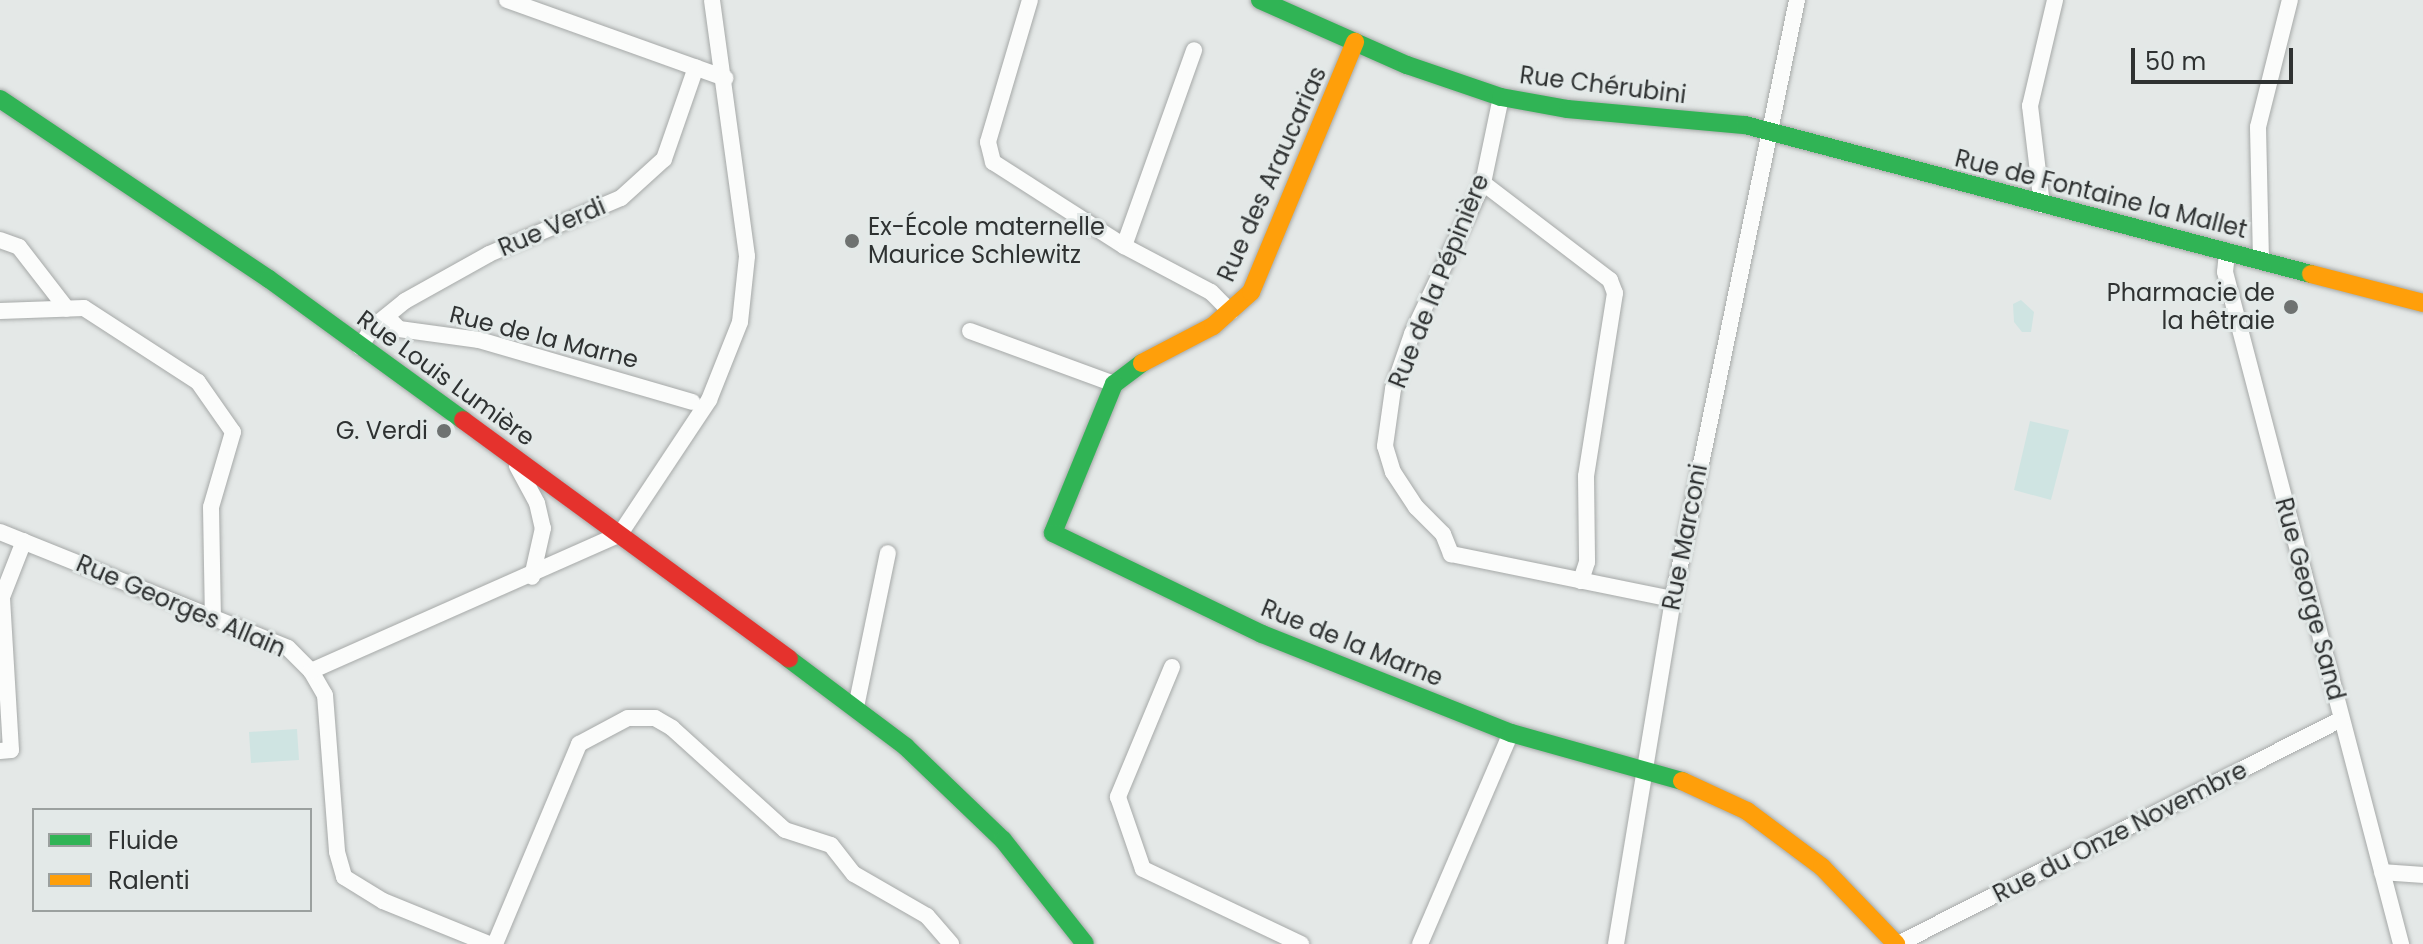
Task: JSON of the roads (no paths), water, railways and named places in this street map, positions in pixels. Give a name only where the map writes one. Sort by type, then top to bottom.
[{"type":"street","points":[[507,0],[725,78]]},
{"type":"street","points":[[620,534],[709,400],[740,322],[747,256],[712,0]]},
{"type":"street","points":[[1030,0],[988,142],[993,162],[1124,246],[1211,292],[1231,312]]},
{"type":"street","name":"Rue Chérubini","points":[[1260,0],[1355,42],[1501,97],[1568,109],[1745,125],[1767,132]]},
{"type":"street","name":"Rue Marconi","points":[[1616,944],[1673,599],[1767,132],[1797,0]]},
{"type":"street","points":[[2042,205],[2030,106],[2055,0]]},
{"type":"street","points":[[2261,260],[2258,127],[2290,0]]},
{"type":"street","name":"Rue des Araucarias","points":[[1114,384],[1231,312],[1251,292],[1355,42]]},
{"type":"street","points":[[1124,246],[1194,50]]},
{"type":"street","name":"Rue Verdi","points":[[360,347],[387,317],[489,254],[621,198],[664,159],[696,67]]},
{"type":"street","name":"Rue de la Pépinière","points":[[1501,97],[1483,183],[1412,334],[1385,418],[1385,446],[1393,472],[1416,507],[1443,534],[1451,554],[1673,599]]},
{"type":"street","name":"Rue Louis Lumière","points":[[0,99],[269,279],[501,445],[856,707],[906,747],[1003,840],[1085,944]]},
{"type":"street","name":"Rue de Fontaine la Mallet","points":[[1767,132],[2423,303]]},
{"type":"street","points":[[1483,183],[1610,280],[1615,293],[1586,476],[1587,562],[1581,581]]},
{"type":"street","points":[[0,240],[19,247],[67,309]]},
{"type":"street","name":"Rue George Sand","points":[[2227,253],[2225,272],[2401,944]]},
{"type":"street","points":[[0,311],[84,308],[198,382],[233,432],[211,507],[213,617]]},
{"type":"street","name":"Rue de la Marne","points":[[387,317],[399,329],[479,340],[692,402]]},
{"type":"street","points":[[970,331],[1114,384]]},
{"type":"street","name":"Rue de la Marne","points":[[1114,384],[1053,533],[1262,634],[1511,733],[1644,774],[1682,781],[1747,811],[1822,867],[1897,944]]},
{"type":"street","points":[[501,445],[527,479],[543,528],[532,577]]},
{"type":"street","name":"Rue Georges Allain","points":[[0,532],[288,648],[311,671],[532,577],[620,534]]},
{"type":"street","points":[[0,751],[11,750],[2,597],[24,541]]},
{"type":"street","points":[[856,707],[888,553]]},
{"type":"street","points":[[1172,667],[1118,797],[1143,869],[1301,944]]},
{"type":"street","points":[[311,671],[325,695],[337,852],[344,877],[383,901],[489,944]]},
{"type":"street","points":[[495,944],[579,744],[628,718],[655,718],[672,728],[785,830],[831,845],[854,874],[927,916],[951,944]]},
{"type":"street","name":"Rue du Onze Novembre","points":[[1897,944],[2341,719]]},
{"type":"street","points":[[1420,944],[1511,733]]},
{"type":"street","points":[[2382,872],[2423,875]]},
{"type":"place","name":"Ex-École maternelle Maurice Schlewitz","points":[[852,241]]},
{"type":"place","name":"Pharmacie de la hêtraie","points":[[2291,307]]},
{"type":"place","name":"G. Verdi","points":[[444,431]]}]
